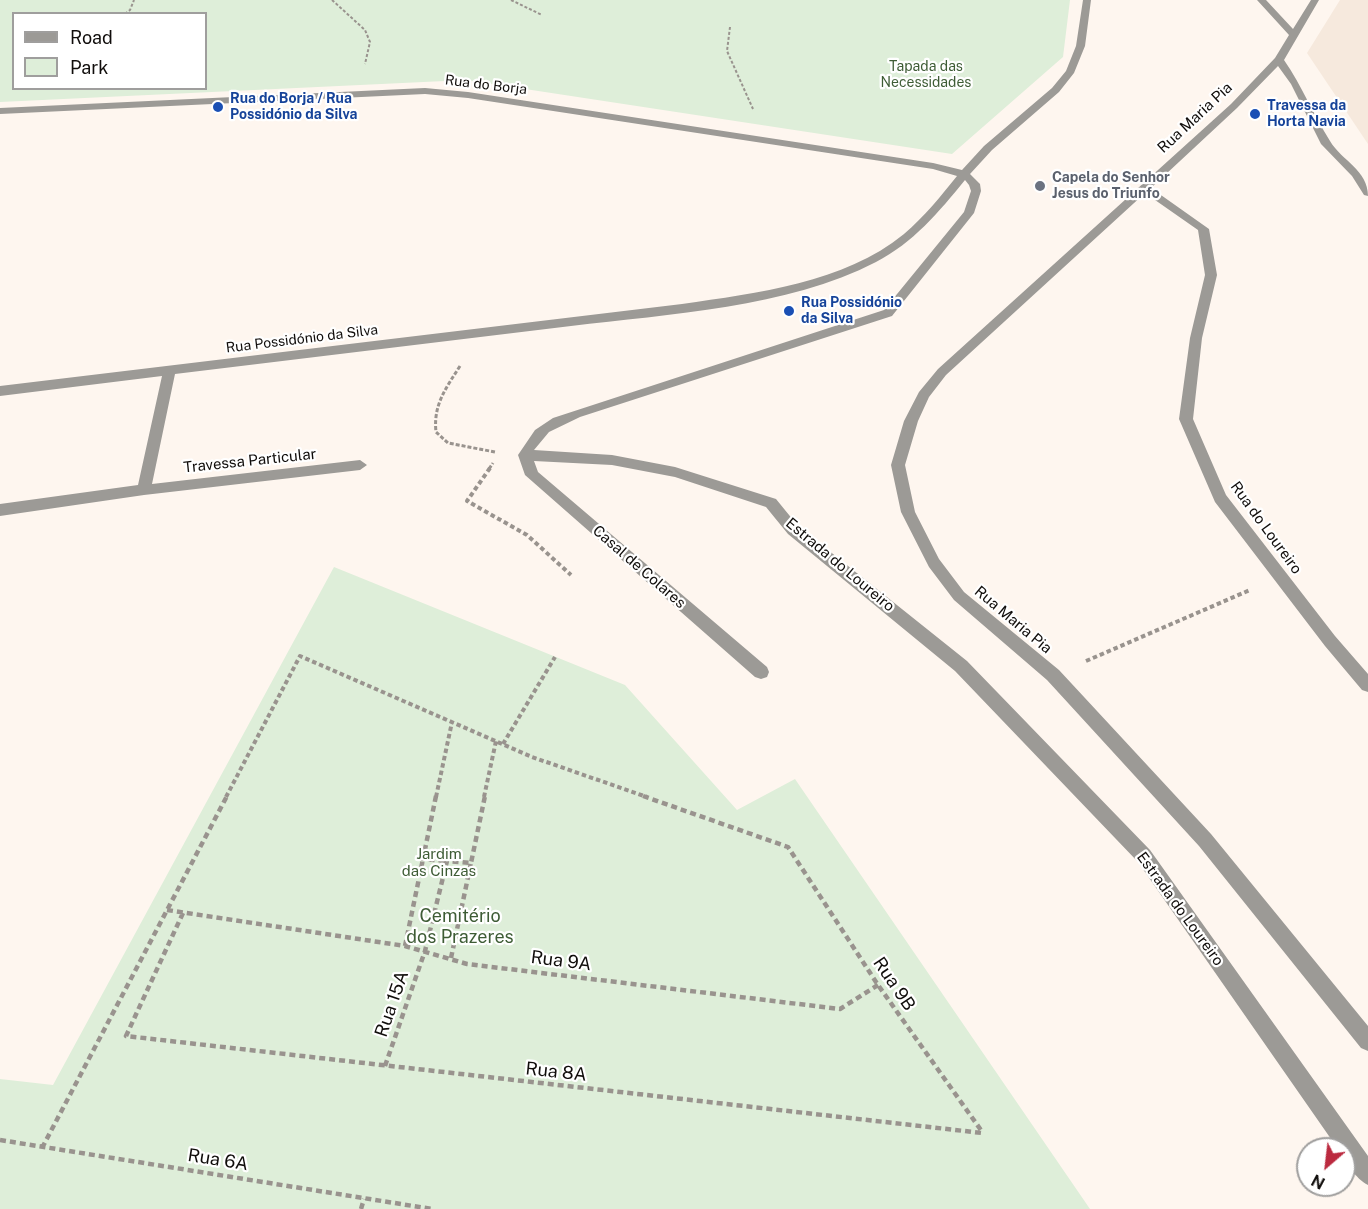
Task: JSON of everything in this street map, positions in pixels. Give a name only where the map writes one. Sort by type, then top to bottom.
[{"type":"street","name":"Rua Possidónio da Silva","points":[[0,391],[682,308],[770,292],[850,269],[895,246],[923,221],[962,174],[989,147],[1062,84],[1072,71],[1076,59],[1087,0]]},
{"type":"street","points":[[1261,0],[1295,36]]},
{"type":"street","name":"Rua Maria Pia","points":[[1315,0],[1279,60],[1234,106],[942,372],[924,395],[911,421],[898,465],[909,512],[934,563],[959,596],[1053,675],[1205,840],[1368,1041]]},
{"type":"street","points":[[1279,60],[1296,84],[1326,144],[1356,174],[1368,193]]},
{"type":"street","name":"Rua do Borja","points":[[0,111],[425,91],[468,95],[933,166],[962,174]]},
{"type":"street","points":[[525,455],[534,437],[552,423],[575,414],[888,313],[973,207],[978,190],[974,181],[962,174]]},
{"type":"street","name":"Rua do Loureiro","points":[[1144,188],[1203,229],[1211,275],[1196,338],[1186,419],[1220,498],[1330,641],[1368,685]]},
{"type":"street","points":[[144,490],[170,370]]},
{"type":"street","name":"Casal de Colares","points":[[525,455],[532,475],[761,672]]},
{"type":"street","name":"Estrada do Loureiro","points":[[525,455],[612,460],[675,472],[771,503],[794,530],[961,666],[1144,856],[1368,1174]]},
{"type":"street","name":"Travessa Particular","points":[[0,510],[144,490],[360,465]]},
{"type":"path","points":[[332,0],[365,30],[370,42],[364,68]]},
{"type":"path","points":[[511,0],[542,15]]},
{"type":"path","points":[[730,27],[727,51],[753,110]]},
{"type":"path","points":[[459,371],[437,407],[434,416],[436,432],[448,443],[500,453],[467,501],[527,535],[571,575]]},
{"type":"path","points":[[1053,675],[1281,577]]},
{"type":"path","points":[[42,1148],[300,656],[503,744],[555,657]]},
{"type":"path","points":[[405,946],[452,722]]},
{"type":"path","points":[[451,958],[496,741]]},
{"type":"path","name":"Rua 9B","points":[[503,744],[532,757],[788,847],[878,985],[983,1133]]},
{"type":"path","points":[[423,859],[471,863]]},
{"type":"path","name":"Rua 15A","points":[[385,1066],[425,951],[447,861]]},
{"type":"path","name":"Rua 9A","points":[[167,910],[405,946],[467,964],[840,1009],[878,985]]},
{"type":"path","name":"Rua 8A","points":[[183,912],[126,1036],[983,1133]]},
{"type":"path","name":"Rua 6A","points":[[0,1140],[432,1209]]},
{"type":"path","points":[[361,1209],[364,1199]]},
{"type":"shaded area","points":[[1340,0],[1368,0],[1368,144],[1307,53]]},
{"type":"green space","name":"Tapada das Necessidades","points":[[0,0],[1070,0],[1063,57],[952,154],[466,80],[0,102]]},
{"type":"green space","name":"Cemitério dos Prazeres","points":[[334,567],[625,685],[737,810],[795,779],[1090,1209],[0,1209],[0,1079],[53,1085]]},
{"type":"place","name":"Rua do Borja / Rua Possidónio da Silva","points":[[218,107]]},
{"type":"place","name":"Travessa da Horta Navia","points":[[1255,114]]},
{"type":"place","name":"Capela do Senhor Jesus do Triunfo","points":[[1040,186]]},
{"type":"place","name":"Rua Possidónio da Silva","points":[[789,311]]},
{"type":"park label","name":"Jardim das Cinzas","points":[[439,862]]}]
